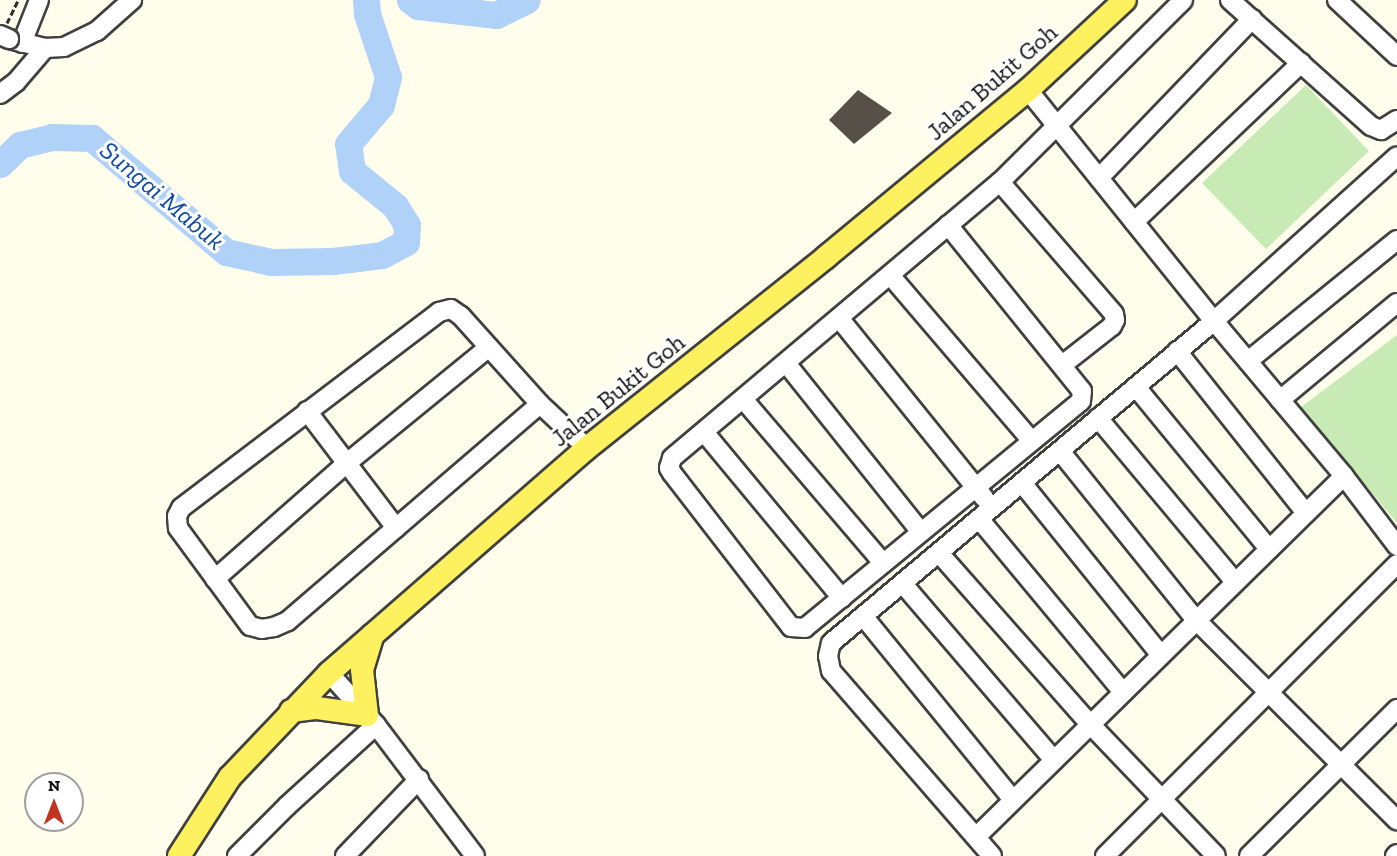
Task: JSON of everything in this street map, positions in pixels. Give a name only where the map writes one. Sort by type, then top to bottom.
[{"type":"main road","name":"Jalan Bukit Goh","points":[[179,856],[230,777],[329,673],[587,448],[826,257],[1028,90],[1125,0]]},
{"type":"main road","points":[[291,711],[317,708],[372,720],[362,670],[373,635]]},
{"type":"street","points":[[39,0],[10,39],[45,48],[64,47],[98,31],[132,0]]},
{"type":"street","points":[[948,225],[1082,391],[1081,400],[978,488],[805,628],[791,627],[669,468],[672,458],[786,363],[948,225],[1000,182],[1056,124],[1184,0]]},
{"type":"street","points":[[1230,0],[1371,126],[1381,130],[1397,120]]},
{"type":"street","points":[[1337,0],[1397,56]]},
{"type":"street","points":[[1099,178],[1252,20]]},
{"type":"street","points":[[0,94],[16,82],[45,48]]},
{"type":"street","points":[[1134,222],[1300,63]]},
{"type":"street","points":[[1028,90],[1214,321],[1344,476],[1397,546]]},
{"type":"street","points":[[992,856],[831,671],[828,656],[831,644],[1214,321],[1397,156]]},
{"type":"street","points":[[1000,182],[1114,314],[1116,320],[1112,326],[1062,366]]},
{"type":"street","points":[[1248,361],[1397,240]]},
{"type":"street","points":[[890,275],[1032,441]]},
{"type":"street","points":[[1280,400],[1397,303]]},
{"type":"street","points":[[540,404],[288,621],[274,627],[262,629],[250,626],[178,528],[177,516],[181,508],[439,312],[451,309],[461,316],[540,404],[587,448]]},
{"type":"street","points":[[839,318],[978,488],[986,515],[1123,692]]},
{"type":"street","points":[[215,579],[346,463],[489,347]]},
{"type":"street","points":[[1178,351],[1306,513]]},
{"type":"street","points":[[786,363],[921,532]]},
{"type":"street","points":[[1137,387],[1269,549]]},
{"type":"street","points":[[743,399],[883,563]]},
{"type":"street","points":[[307,411],[396,528]]},
{"type":"street","points":[[1098,418],[1235,582]]},
{"type":"street","points":[[704,432],[842,598]]},
{"type":"street","points":[[1060,451],[1196,620],[1397,820]]},
{"type":"street","points":[[976,836],[1344,476]]},
{"type":"street","points":[[1022,483],[1161,655]]},
{"type":"street","points":[[939,553],[1090,724],[1216,856]]},
{"type":"street","points":[[1105,856],[1397,564]]},
{"type":"street","points":[[903,584],[1054,760]]},
{"type":"street","points":[[863,616],[1014,800]]},
{"type":"street","points":[[329,673],[372,720],[419,779],[466,852]]},
{"type":"street","points":[[1249,856],[1397,709]]},
{"type":"street","points":[[237,856],[372,720]]},
{"type":"street","points":[[345,856],[419,779]]},
{"type":"green space","points":[[1306,85],[1369,151],[1266,249],[1202,183]]},
{"type":"green space","points":[[1397,335],[1397,523],[1301,407]]},
{"type":"building","points":[[858,90],[892,113],[854,144],[829,120]]},
{"type":"waterway","name":"Sungai Mabuk","points":[[0,164],[20,145],[52,137],[92,138],[226,252],[271,262],[333,261],[382,255],[406,242],[407,225],[395,206],[352,171],[348,144],[381,105],[388,77],[367,14],[366,0]]},
{"type":"waterway","name":"Sungai Mabuk","points":[[410,0],[418,6],[496,15],[527,0]]}]
